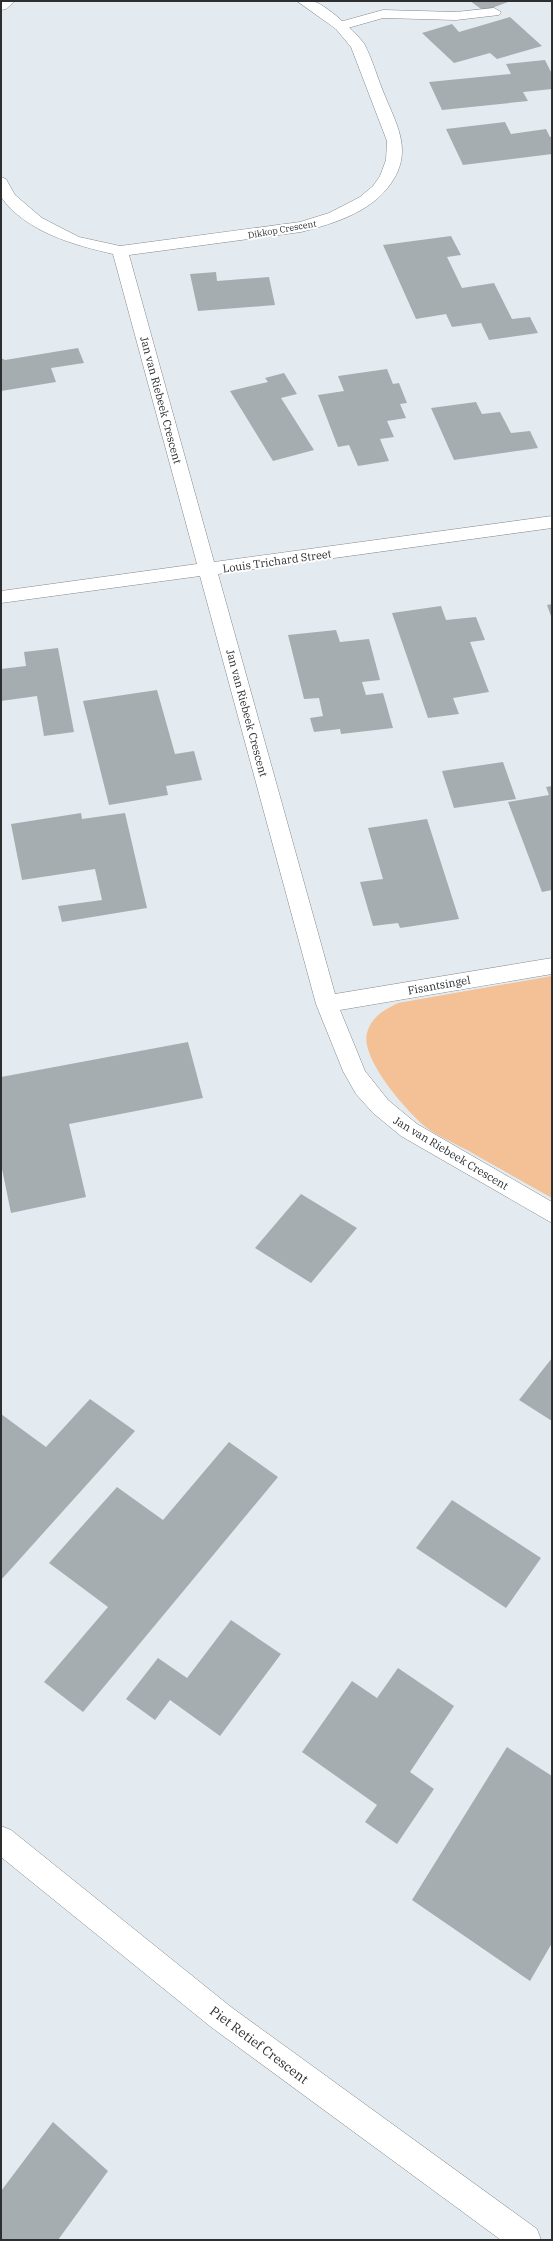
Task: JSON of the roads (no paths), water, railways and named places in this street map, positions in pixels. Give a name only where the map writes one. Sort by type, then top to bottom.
[{"type":"street","points":[[1,6],[8,1]]},
{"type":"street","name":"Dikkop Crescent","points":[[120,251],[301,227],[341,214],[372,195],[384,183],[392,169],[396,155],[395,141],[362,54],[351,36],[341,26],[304,1]]},
{"type":"street","points":[[341,26],[364,18],[383,14],[456,16],[494,12]]},
{"type":"street","points":[[1,182],[9,197],[36,221],[74,240],[120,251]]},
{"type":"street","name":"Jan van Riebeek Crescent","points":[[120,251],[326,1004],[357,1077],[371,1097],[388,1114],[409,1130],[552,1213]]},
{"type":"street","name":"Louis Trichard Street","points":[[1,597],[552,522]]},
{"type":"street","name":"Fisantsingel","points":[[326,1004],[552,966]]},
{"type":"street","name":"Piet Retief Crescent","points":[[1,1840],[221,2017],[526,2240]]}]
